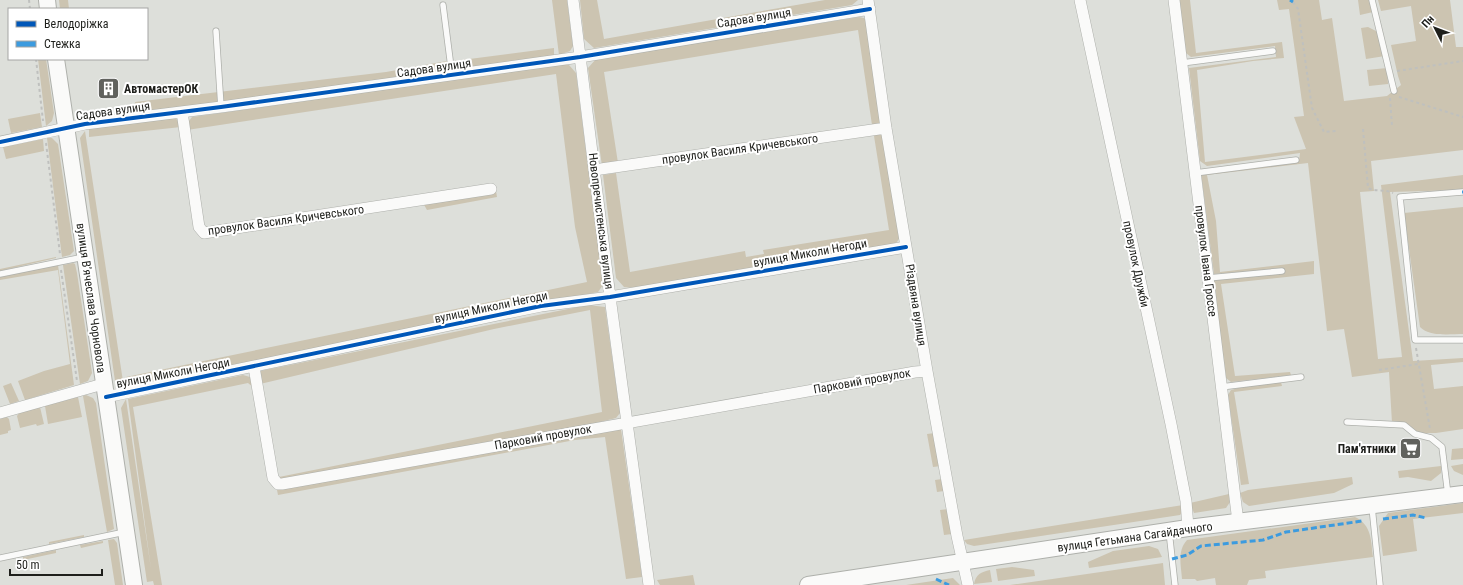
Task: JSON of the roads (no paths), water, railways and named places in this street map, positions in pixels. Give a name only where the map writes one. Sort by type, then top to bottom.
[{"type":"main road","name":"вулиця Вʼячеслава Чорновола","points":[[56,60],[86,256],[104,391],[134,585]]},
{"type":"main road","name":"вулиця Гетьмана Сагайдачного","points":[[808,585],[1188,528],[1456,495]]},
{"type":"street","name":"Новопречистенська вулиця","points":[[573,0],[610,297],[649,585]]},
{"type":"street","name":"провулок Дружби","points":[[1080,0],[1171,424],[1186,501],[1188,528]]},
{"type":"street","name":"провулок Івана Гроссе","points":[[1174,0],[1194,173],[1238,522]]},
{"type":"street","name":"Садова вулиця","points":[[0,142],[85,124],[221,107],[580,57],[869,5]]},
{"type":"street","name":"Різдвяна вулиця","points":[[869,5],[886,128],[927,371],[957,536],[964,561],[968,585]]},
{"type":"street","name":"провулок Василя Кричевського","points":[[182,112],[199,227],[204,233],[490,189]]},
{"type":"street","name":"провулок Василя Кричевського","points":[[594,170],[886,128]]},
{"type":"street","name":"вулиця Миколи Негоди","points":[[0,413],[104,391],[254,367],[541,306],[610,297],[906,247]]},
{"type":"street","name":"Парковий провулок","points":[[254,367],[273,478],[278,484],[914,372],[927,371]]},
{"type":"lane","points":[[1372,0],[1394,90]]},
{"type":"lane","points":[[443,5],[452,75]]},
{"type":"lane","points":[[216,31],[221,107]]},
{"type":"lane","points":[[1182,63],[1273,51]]},
{"type":"lane","points":[[1194,173],[1296,160]]},
{"type":"lane","points":[[1462,192],[1400,196],[1415,340],[1463,340]]},
{"type":"lane","points":[[0,274],[86,256]]},
{"type":"lane","points":[[1208,278],[1282,271]]},
{"type":"lane","points":[[1221,387],[1301,377]]},
{"type":"lane","points":[[1347,422],[1404,425],[1415,434],[1431,438],[1442,447],[1456,495]]},
{"type":"lane","points":[[1372,505],[1380,585]]},
{"type":"lane","points":[[1169,531],[1175,585]]},
{"type":"lane","points":[[0,558],[126,532]]},
{"type":"place","name":"АвтомастерОК","points":[[109,89]]},
{"type":"place","name":"Пам'ятники","points":[[1411,449]]}]
